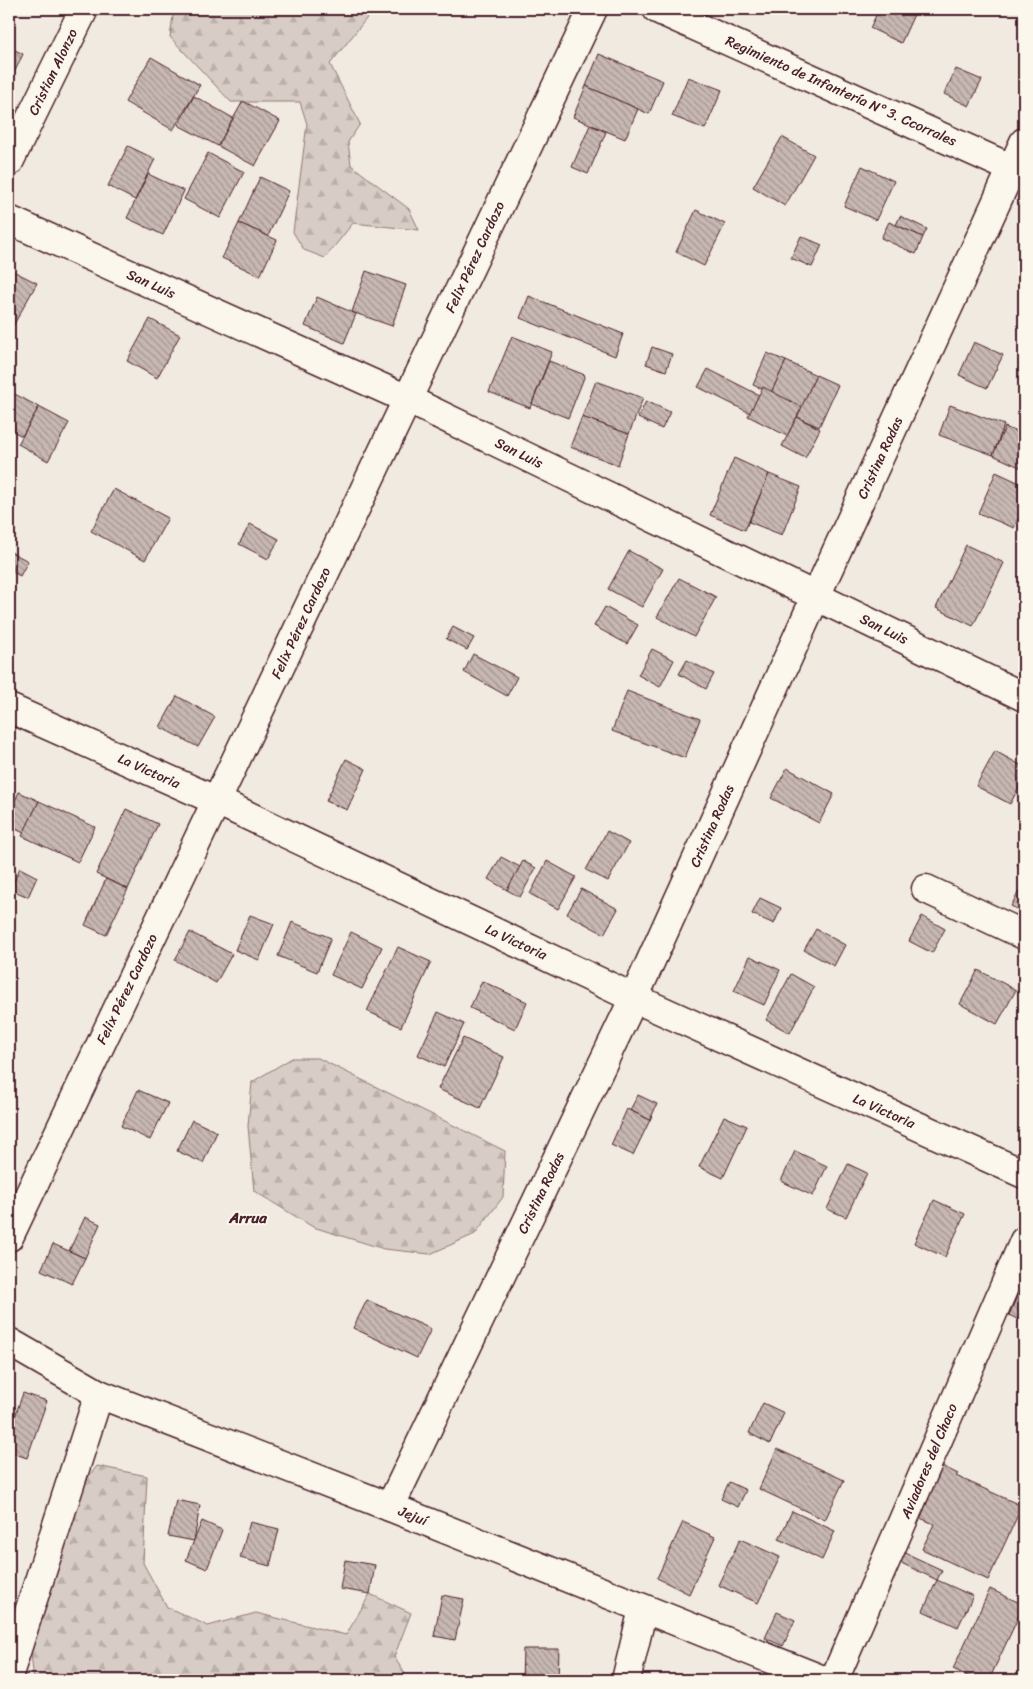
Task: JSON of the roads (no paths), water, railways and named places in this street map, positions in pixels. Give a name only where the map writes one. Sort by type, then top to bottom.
[{"type":"street","name":"Cristian Alonzo","points":[[9,162],[84,9]]},
{"type":"street","name":"Felix Pérez Cardozo","points":[[9,1237],[593,9]]},
{"type":"street","name":"Regimiento de Infantería N° 3. Ccorrales","points":[[657,9],[1019,171]]},
{"type":"street","name":"Cristina Rodas","points":[[390,1507],[634,998],[816,596],[1019,171],[1024,142]]},
{"type":"street","name":"San Luis","points":[[9,220],[407,399],[1024,697]]},
{"type":"street","name":"La Victoria","points":[[9,708],[217,801],[634,998],[1024,1174]]},
{"type":"street","points":[[926,889],[1024,935]]},
{"type":"street","name":"Aviadores del Chaco","points":[[834,1680],[1024,1241]]},
{"type":"street","name":"Jejuí","points":[[9,1342],[99,1394],[390,1507],[823,1680]]},
{"type":"street","points":[[9,1674],[99,1394]]},
{"type":"street","points":[[626,1680],[643,1609]]},
{"type":"district","name":"Arrua","points":[[248,1218]]}]
